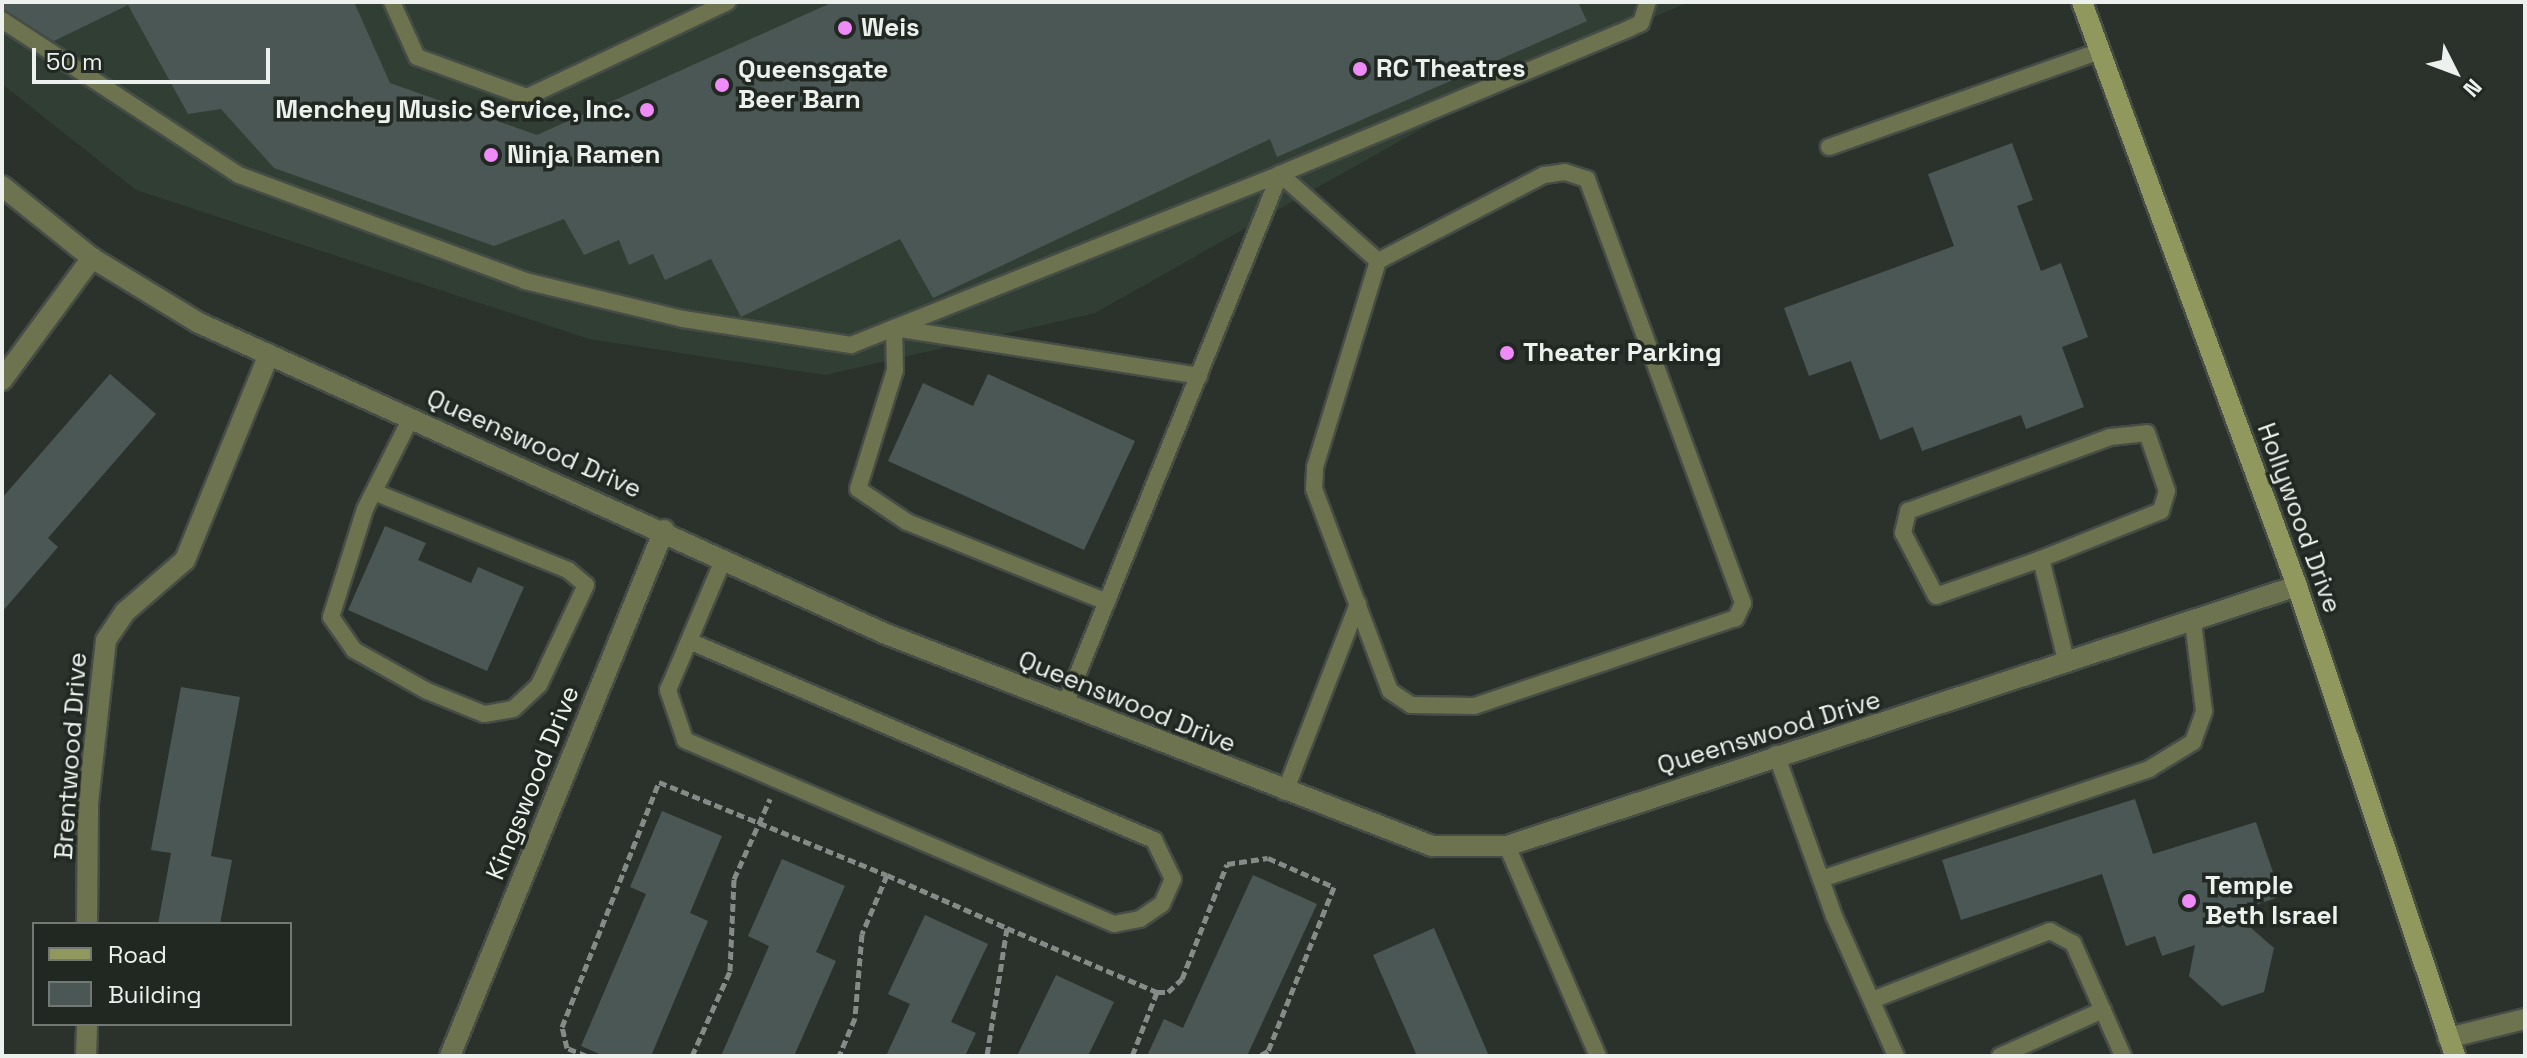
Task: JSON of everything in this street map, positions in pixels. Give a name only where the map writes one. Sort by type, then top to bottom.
[{"type":"main road","name":"Hollywood Drive","points":[[2082,2],[2297,586],[2451,1047]]},
{"type":"street","name":"Queenswood Drive","points":[[2,186],[92,258],[199,323],[664,530],[886,634],[1285,792],[1432,846],[1507,846],[1776,754],[2067,664],[2297,586]]},
{"type":"street","points":[[2,380],[92,258]]},
{"type":"street","name":"Brentwood Drive","points":[[87,922],[88,803],[106,640],[125,612],[185,560],[269,354]]},
{"type":"street","name":"Kingswood Drive","points":[[450,1056],[664,530]]},
{"type":"street","points":[[2451,1047],[2525,1019]]},
{"type":"street","points":[[86,1056],[87,1026]]},
{"type":"lane","points":[[392,2],[417,57],[527,97],[728,2]]},
{"type":"lane","points":[[2,20],[239,175],[525,281],[683,319],[851,345],[1280,174],[1630,28],[1641,23],[1648,2]]},
{"type":"lane","points":[[1829,147],[2100,51]]},
{"type":"lane","points":[[1280,174],[1378,261]]},
{"type":"lane","points":[[1065,705],[1280,174]]},
{"type":"lane","points":[[1544,175],[1587,179],[1743,603],[1736,618],[1474,706],[1438,710],[1411,705],[1390,691],[1314,489],[1315,467],[1378,261],[1544,175]]},
{"type":"lane","points":[[894,328],[1199,376]]},
{"type":"lane","points":[[894,328],[895,370],[858,489],[907,522],[1107,602]]},
{"type":"lane","points":[[374,492],[568,570],[586,585],[539,685],[513,709],[484,714],[427,691],[354,650],[331,617],[374,492],[411,418]]},
{"type":"lane","points":[[2147,433],[2167,491],[2161,511],[2041,559],[1936,596],[1903,533],[1908,511],[2110,437],[2147,433]]},
{"type":"lane","points":[[689,641],[1154,840],[1173,879],[1162,904],[1140,919],[1114,924],[685,740],[668,690],[724,558]]},
{"type":"lane","points":[[2041,559],[2067,664]]},
{"type":"lane","points":[[1285,792],[1358,604]]},
{"type":"lane","points":[[1821,879],[2149,769],[2193,742],[2204,711],[2193,621]]},
{"type":"lane","points":[[1776,754],[1821,879],[1896,1056]]},
{"type":"lane","points":[[1507,846],[1598,1056]]},
{"type":"lane","points":[[1872,1000],[2050,931],[2073,943],[2123,1056]]},
{"type":"lane","points":[[2000,1056],[2103,1010]]},
{"type":"path","points":[[692,1056],[730,971],[734,879],[780,781]]},
{"type":"path","points":[[587,1056],[567,1048],[562,1027],[659,782],[887,875],[1157,992],[1168,992],[1182,979],[1227,864],[1268,858],[1334,887],[1268,1051],[1259,1056]]},
{"type":"path","points":[[839,1056],[855,1018],[862,934],[887,875]]},
{"type":"path","points":[[987,1056],[1007,928]]},
{"type":"path","points":[[1132,1056],[1157,992]]},
{"type":"shaded area","points":[[2,2],[1689,2],[1515,76],[1095,313],[825,375],[589,339],[136,190],[2,84]]},
{"type":"building","points":[[2,2],[354,2],[390,83],[537,135],[833,2],[1578,2],[1587,21],[1277,157],[1270,139],[933,298],[900,239],[741,317],[711,259],[665,280],[653,254],[629,265],[619,240],[584,255],[564,219],[494,246],[274,168],[221,109],[188,114],[128,5],[54,41],[2,9]]},
{"type":"building","points":[[2012,143],[2033,200],[2017,206],[2041,271],[2061,263],[2088,337],[2062,347],[2084,407],[2026,429],[2021,415],[1922,451],[1913,427],[1880,440],[1851,361],[1809,376],[1784,308],[1954,246],[1928,174]]},
{"type":"building","points":[[110,374],[156,414],[48,538],[58,547],[2,612],[2,498]]},
{"type":"building","points":[[988,374],[1135,441],[1084,550],[888,461],[923,383],[973,406]]},
{"type":"building","points":[[385,526],[426,543],[418,560],[471,583],[478,567],[524,587],[487,671],[348,610]]},
{"type":"building","points":[[181,687],[240,697],[211,856],[232,860],[220,922],[158,922],[171,853],[151,850]]},
{"type":"building","name":"Temple Beth Israel","points":[[2135,799],[2153,854],[2256,822],[2281,896],[2234,913],[2274,948],[2264,992],[2222,1006],[2189,976],[2195,945],[2162,956],[2155,936],[2126,946],[2102,874],[1961,920],[1942,860]]},
{"type":"building","points":[[662,811],[722,836],[690,913],[708,921],[651,1056],[604,1056],[581,1046],[646,894],[630,887]]},
{"type":"building","points":[[782,859],[845,886],[816,952],[836,961],[794,1056],[721,1056],[769,946],[748,936]]},
{"type":"building","points":[[1253,875],[1317,904],[1247,1056],[1147,1056],[1164,1019],[1183,1028]]},
{"type":"building","points":[[925,915],[988,944],[951,1022],[976,1033],[965,1056],[886,1056],[910,1004],[888,994]]},
{"type":"building","points":[[1434,928],[1489,1056],[1417,1056],[1373,955]]},
{"type":"building","points":[[1056,975],[1114,1002],[1088,1056],[1017,1056]]},
{"type":"place","name":"Weis","points":[[845,28]]},
{"type":"place","name":"RC Theatres","points":[[1360,69]]},
{"type":"place","name":"Queensgate Beer Barn","points":[[722,85]]},
{"type":"place","name":"Menchey Music Service, Inc.","points":[[647,110]]},
{"type":"place","name":"Ninja Ramen","points":[[491,155]]},
{"type":"place","name":"Theater Parking","points":[[1507,353]]},
{"type":"place","name":"Temple Beth Israel","points":[[2189,901]]}]
